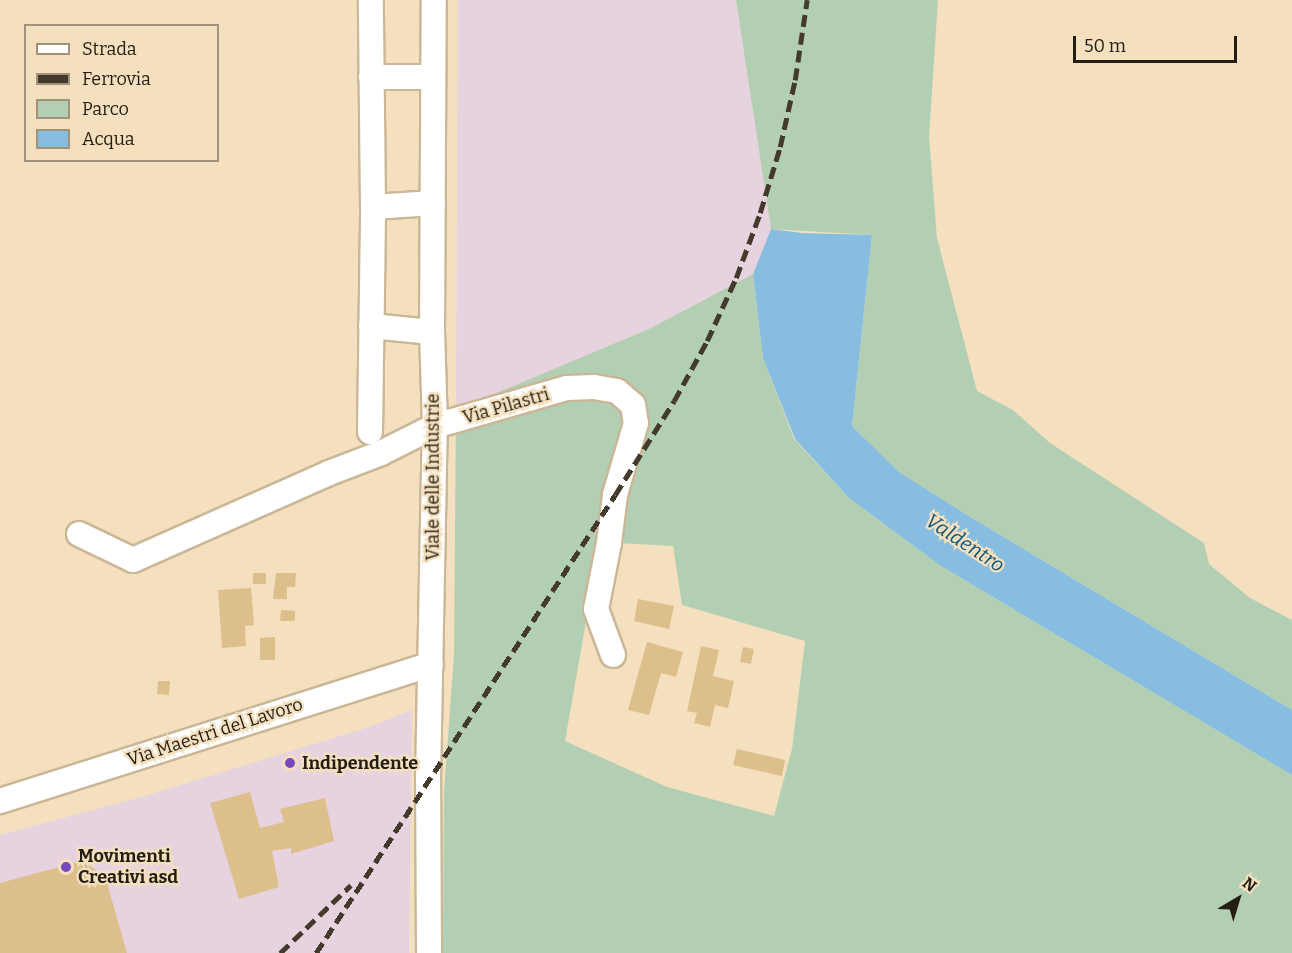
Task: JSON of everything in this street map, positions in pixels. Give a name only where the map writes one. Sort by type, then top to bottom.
[{"type":"street","points":[[370,432],[373,207],[371,0]]},
{"type":"street","name":"Viale delle Industrie","points":[[429,953],[435,426],[432,332],[434,0]]},
{"type":"street","points":[[370,77],[433,77]]},
{"type":"street","points":[[373,207],[433,203]]},
{"type":"street","points":[[371,326],[432,332]]},
{"type":"street","name":"Via Pilastri","points":[[79,534],[133,560],[329,473],[381,453],[435,426],[567,388],[594,387],[617,392],[633,405],[636,423],[615,495],[609,543],[596,609],[613,655]]},
{"type":"street","name":"Via Maestri del Lavoro","points":[[0,801],[431,664]]},
{"type":"shaded area","points":[[458,0],[736,0],[771,229],[753,274],[651,328],[456,410]]},
{"type":"shaded area","points":[[412,710],[409,953],[0,953],[0,835],[145,796],[369,727]]},
{"type":"green space","points":[[736,0],[938,0],[929,137],[937,238],[977,391],[1013,410],[1050,443],[1204,543],[1209,564],[1250,598],[1292,620],[1292,710],[899,472],[852,426],[872,235],[771,229]]},
{"type":"green space","points":[[753,274],[763,358],[794,439],[849,498],[941,566],[1292,775],[1292,953],[443,953],[444,792],[454,654],[456,410],[651,328]],"holes":[[[600,542],[673,546],[682,605],[805,641],[792,749],[774,816],[667,787],[565,741]]]},
{"type":"water","name":"Valdentro","points":[[771,229],[802,233],[872,235],[852,426],[899,472],[1292,710],[1292,775],[941,566],[849,498],[795,439],[763,358],[753,274]]},
{"type":"building","points":[[253,573],[266,573],[266,584],[253,584]]},
{"type":"building","points":[[276,573],[296,573],[295,587],[287,587],[287,599],[273,599]]},
{"type":"building","points":[[251,588],[254,625],[245,626],[246,646],[222,648],[218,590]]},
{"type":"building","points":[[638,599],[674,606],[669,629],[634,621]]},
{"type":"building","points":[[281,610],[295,611],[295,621],[280,621]]},
{"type":"building","points":[[275,637],[275,660],[260,660],[260,638]]},
{"type":"building","points":[[647,642],[683,652],[676,677],[661,673],[649,715],[628,710]]},
{"type":"building","points":[[701,646],[719,650],[713,676],[734,681],[728,708],[715,705],[710,727],[694,723],[697,713],[687,711]]},
{"type":"building","points":[[743,647],[754,649],[751,664],[740,662]]},
{"type":"building","points":[[158,681],[170,681],[169,695],[157,694]]},
{"type":"building","points":[[737,749],[785,760],[782,776],[733,765]]},
{"type":"building","points":[[250,792],[260,828],[284,822],[280,809],[325,798],[334,841],[291,854],[291,848],[272,851],[279,887],[239,899],[210,803]]},
{"type":"building","points":[[82,861],[105,876],[127,953],[0,953],[0,883]]},
{"type":"railway","points":[[316,953],[615,495],[674,401],[707,341],[736,278],[760,213],[780,147],[795,80],[807,0]]},
{"type":"railway","points":[[280,953],[351,885]]},
{"type":"place","name":"Indipendente","points":[[290,763]]},
{"type":"place","name":"Movimenti Creativi asd","points":[[66,867]]}]
